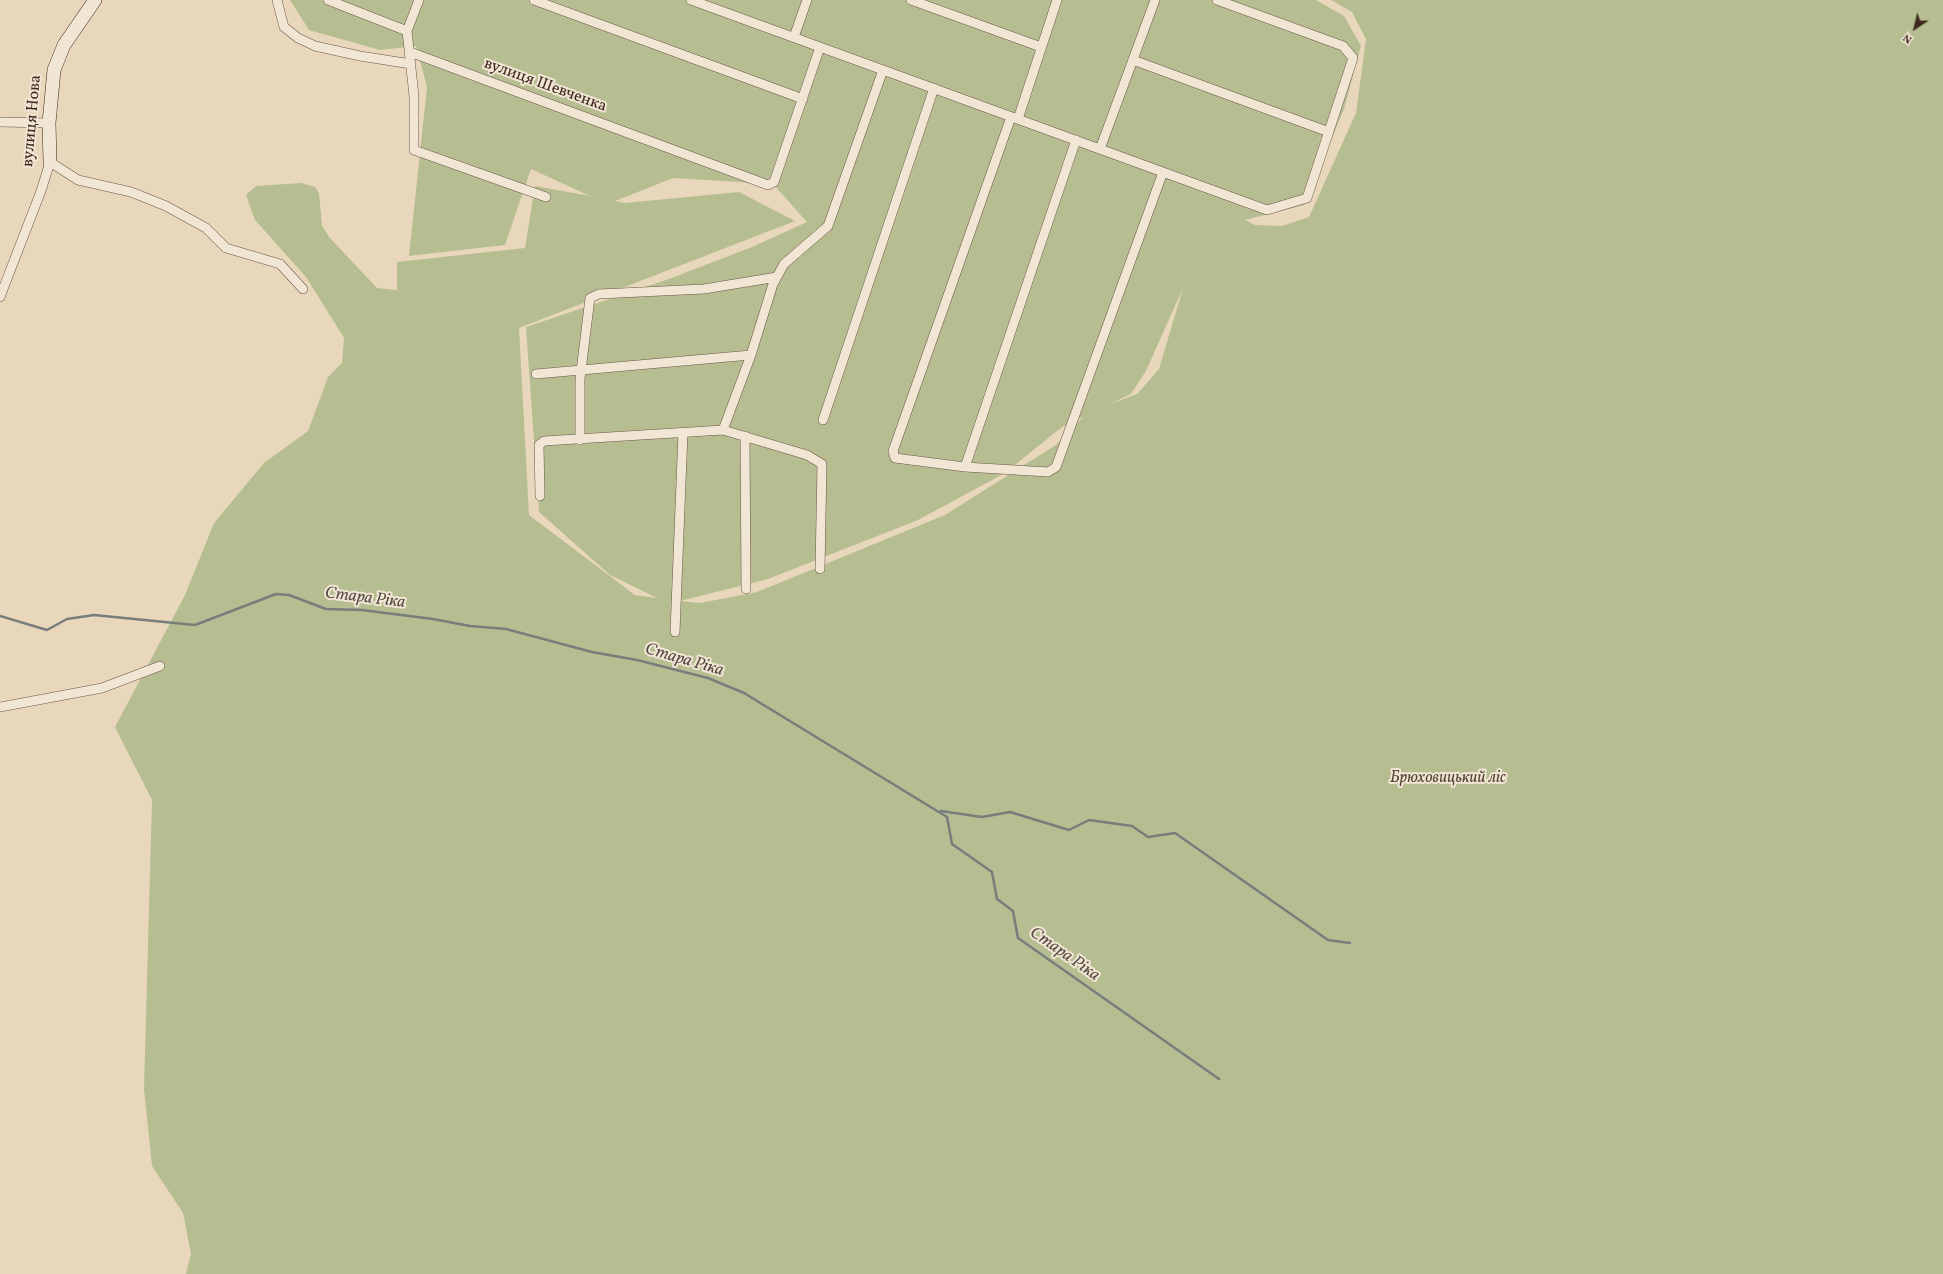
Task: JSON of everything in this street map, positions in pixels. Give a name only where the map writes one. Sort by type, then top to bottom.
[{"type":"street","name":"вулиця Нова","points":[[0,297],[41,191],[50,162],[49,123],[54,70],[64,46],[95,0]]},
{"type":"street","points":[[277,0],[284,26],[298,38],[315,46],[360,56],[411,64]]},
{"type":"street","points":[[328,0],[407,31]]},
{"type":"street","points":[[419,0],[407,31],[414,96],[414,150],[546,197]]},
{"type":"street","points":[[534,0],[803,99],[820,47]]},
{"type":"street","points":[[691,0],[716,4],[820,47],[1267,210],[1307,198],[1353,58],[1343,46],[1217,0]]},
{"type":"street","points":[[794,37],[807,0]]},
{"type":"street","points":[[911,0],[1041,47]]},
{"type":"street","points":[[1057,0],[893,451],[895,458],[965,467],[1048,472],[1056,467],[1164,172]]},
{"type":"street","points":[[1100,149],[1155,0]]},
{"type":"street","name":"вулиця Шевченка","points":[[410,52],[768,185],[774,182],[803,99]]},
{"type":"street","points":[[1133,60],[1329,132]]},
{"type":"street","points":[[723,430],[751,356],[776,277],[784,264],[828,226],[883,70]]},
{"type":"street","points":[[823,420],[934,88]]},
{"type":"street","points":[[0,122],[49,123]]},
{"type":"street","points":[[965,467],[1076,140]]},
{"type":"street","points":[[50,162],[78,180],[131,192],[166,206],[206,228],[226,248],[280,264],[303,289]]},
{"type":"street","points":[[580,440],[582,370],[590,298],[599,294],[704,289],[776,277]]},
{"type":"street","points":[[536,374],[751,356]]},
{"type":"street","points":[[540,496],[539,445],[544,441],[580,440],[723,430],[807,455],[822,464],[820,569]]},
{"type":"street","points":[[675,632],[683,433]]},
{"type":"street","points":[[744,436],[746,589]]},
{"type":"street","points":[[0,707],[102,688],[160,666]]},
{"type":"green space","name":"Брюховицький ліс","points":[[290,0],[1316,0],[1344,16],[1361,46],[1344,109],[1304,205],[1245,220],[1255,225],[1282,226],[1309,217],[1356,113],[1366,39],[1352,12],[1331,0],[1943,0],[1943,1274],[186,1274],[191,1254],[183,1213],[152,1166],[144,1089],[152,800],[115,727],[185,595],[214,523],[264,463],[308,431],[328,377],[342,363],[344,338],[306,277],[255,220],[246,195],[256,186],[301,183],[315,187],[319,193],[322,226],[330,238],[377,288],[397,290],[397,262],[525,248],[535,186],[590,196],[531,169],[505,245],[409,256],[427,87],[416,46],[380,50],[309,30]],"holes":[[[673,178],[773,184],[807,222],[752,247],[669,279],[526,327],[539,512],[610,575],[657,598],[635,595],[529,515],[519,328],[795,221],[739,192],[625,203],[615,201]],[[1183,288],[1159,369],[1137,394],[1110,404],[1131,394],[1146,371]],[[1083,417],[1056,445],[945,515],[757,592],[700,603],[680,601],[768,579],[918,520],[1005,473],[1062,427]]]},
{"type":"waterway","name":"Стара Ріка","points":[[0,616],[47,630],[67,619],[94,615],[195,625],[276,594],[289,595],[326,609],[362,610],[433,619],[470,626],[506,629],[592,652],[637,660],[708,678],[744,693],[947,817],[952,844],[992,872],[997,899],[1013,911],[1018,938],[1219,1079]]},
{"type":"waterway","points":[[941,811],[982,817],[1010,812],[1069,830],[1089,820],[1132,826],[1148,837],[1175,833],[1328,940],[1350,943]]}]
